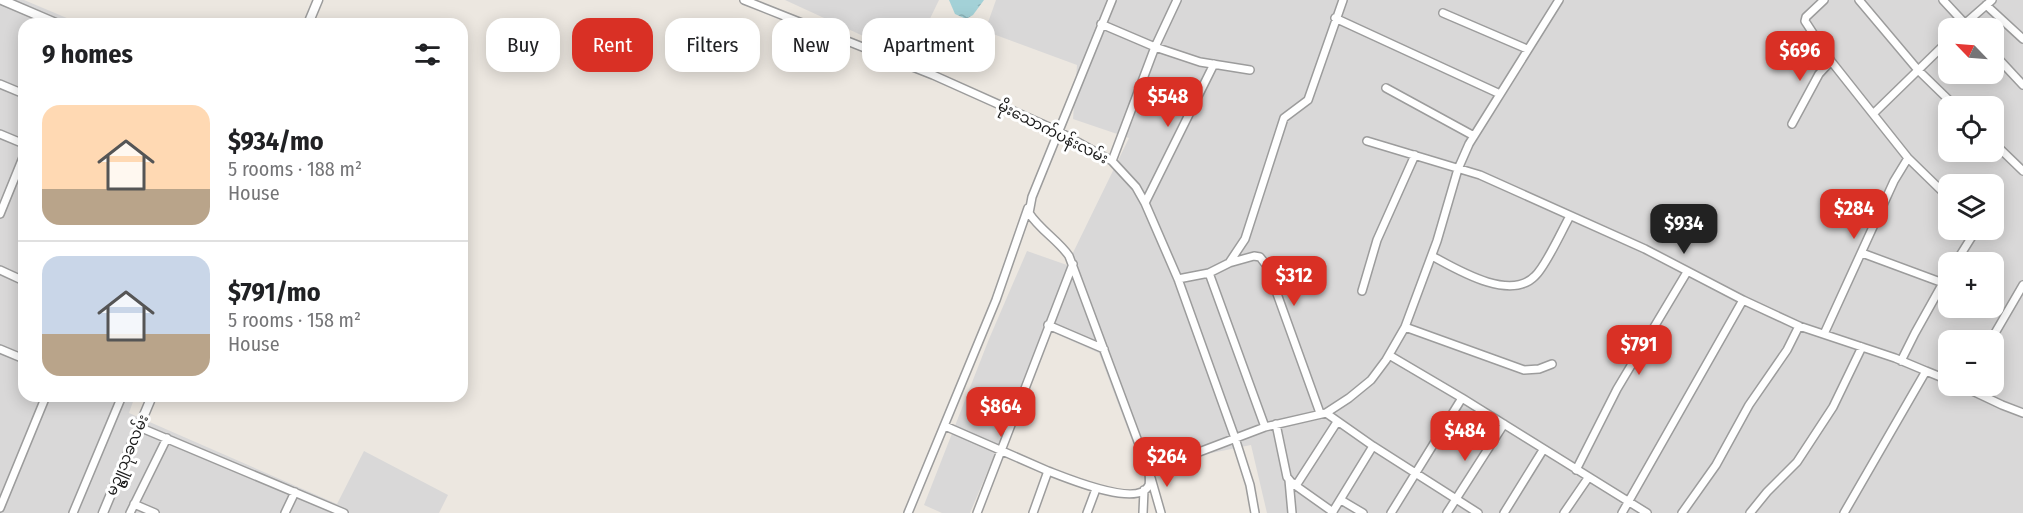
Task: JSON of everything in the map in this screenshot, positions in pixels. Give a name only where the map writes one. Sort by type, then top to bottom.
[{"type":"street","points":[[2,0],[44,18]]},
{"type":"street","points":[[310,18],[318,0]]},
{"type":"street","name":"မိုးသောက်ပန်းလမ်း","points":[[744,0],[933,75],[1058,131],[1112,161],[1136,187],[1145,203],[1178,279],[1235,438],[1250,485],[1255,513]]},
{"type":"street","points":[[908,513],[996,300],[1058,131],[1112,0]]},
{"type":"street","points":[[1112,161],[1155,47],[1177,0]]},
{"type":"street","points":[[1229,263],[1245,239],[1284,118],[1308,100],[1342,0]]},
{"type":"street","points":[[1149,471],[1276,424],[1323,413],[1349,398],[1371,380],[1405,327],[1432,256],[1458,169],[1474,136],[1559,0]]},
{"type":"street","points":[[1824,0],[1805,19],[1832,61],[1908,158],[1938,187]]},
{"type":"street","points":[[1859,0],[1918,70],[1945,96]]},
{"type":"street","points":[[1943,0],[1958,18]]},
{"type":"street","points":[[1974,18],[1989,2],[2023,39]]},
{"type":"street","points":[[1443,13],[1527,49]]},
{"type":"street","points":[[1335,18],[1500,94]]},
{"type":"street","points":[[1101,24],[1155,47],[1200,62],[1250,70]]},
{"type":"street","points":[[1874,114],[1938,51]]},
{"type":"street","points":[[1792,124],[1819,74],[1832,61]]},
{"type":"street","points":[[1145,203],[1214,64]]},
{"type":"street","points":[[2004,64],[2023,84]]},
{"type":"street","points":[[0,84],[18,92]]},
{"type":"street","points":[[1386,88],[1474,136]]},
{"type":"street","points":[[0,134],[18,142]]},
{"type":"street","points":[[1367,141],[1480,176],[1645,249],[1799,326],[1938,376]]},
{"type":"street","points":[[2004,153],[2023,171]]},
{"type":"street","points":[[1362,291],[1377,240],[1415,155]]},
{"type":"street","points":[[1824,334],[1894,181],[1908,158]]},
{"type":"street","points":[[0,214],[18,170]]},
{"type":"street","points":[[1029,206],[1029,213],[1062,245],[1073,264],[1149,471],[1161,513]]},
{"type":"street","points":[[1432,256],[1473,279],[1492,284],[1525,283],[1537,275],[1570,216]]},
{"type":"street","points":[[1862,253],[1938,281]]},
{"type":"street","points":[[1178,279],[1209,273],[1229,263],[1254,256],[1260,257],[1264,261],[1323,413],[1478,513]]},
{"type":"street","points":[[977,513],[1073,264]]},
{"type":"street","points":[[0,270],[18,278]]},
{"type":"street","points":[[1576,471],[1623,379],[1688,272]]},
{"type":"street","points":[[1209,273],[1265,428]]},
{"type":"street","points":[[1997,330],[2023,285]]},
{"type":"street","points":[[1901,361],[1938,292]]},
{"type":"street","points":[[1622,513],[1743,300]]},
{"type":"street","points":[[1048,325],[1104,349]]},
{"type":"street","points":[[1682,513],[1716,465],[1745,412],[1787,350],[1799,326]]},
{"type":"street","points":[[1405,327],[1524,370],[1539,369],[1552,364]]},
{"type":"street","points":[[1749,513],[1797,462],[1833,406],[1862,347]]},
{"type":"street","points":[[0,349],[18,356]]},
{"type":"street","points":[[1389,355],[1647,513]]},
{"type":"street","points":[[1844,513],[1926,371]]},
{"type":"street","points":[[1984,396],[2023,412]]},
{"type":"street","points":[[1391,513],[1462,399]]},
{"type":"street","points":[[0,508],[44,402]]},
{"type":"street","points":[[73,513],[119,402]]},
{"type":"street","name":"မဥ္ဇူသုခလမ်း","points":[[103,513],[149,402]]},
{"type":"street","points":[[1290,482],[1299,483],[1337,422]]},
{"type":"street","points":[[1276,424],[1290,482],[1292,513]]},
{"type":"street","points":[[1447,513],[1504,424]]},
{"type":"street","points":[[945,426],[1048,471],[1096,489],[1128,494],[1144,490],[1149,484],[1149,471]]},
{"type":"street","points":[[139,427],[344,513]]},
{"type":"street","points":[[130,513],[167,438]]},
{"type":"street","points":[[1290,482],[1332,512],[1373,446]]},
{"type":"street","points":[[1504,513],[1543,450]]},
{"type":"street","points":[[1033,513],[1048,471]]},
{"type":"street","points":[[1564,513],[1588,478]]},
{"type":"street","points":[[1087,513],[1096,489]]},
{"type":"street","points":[[1143,513],[1144,490]]},
{"type":"street","points":[[285,513],[295,492]]},
{"type":"street","points":[[1341,500],[1363,513]]},
{"type":"street","points":[[134,504],[155,513]]},
{"type":"shaded area","points":[[0,0],[24,0],[67,18],[18,18],[18,402],[133,402],[129,413],[337,504],[364,451],[448,495],[439,513],[0,513]]},
{"type":"shaded area","points":[[785,0],[939,0],[930,18],[862,18],[862,35],[850,30],[850,18],[824,18]]},
{"type":"shaded area","points":[[996,0],[2023,0],[2023,513],[1267,513],[1251,445],[1142,467],[1099,353],[1047,330],[970,513],[942,513],[924,505],[989,339],[1027,251],[1067,265],[1129,138],[1073,119],[1077,65],[995,35],[995,18],[990,18]]},
{"type":"water","points":[[949,0],[984,0],[973,15],[968,18],[955,14]]}]
